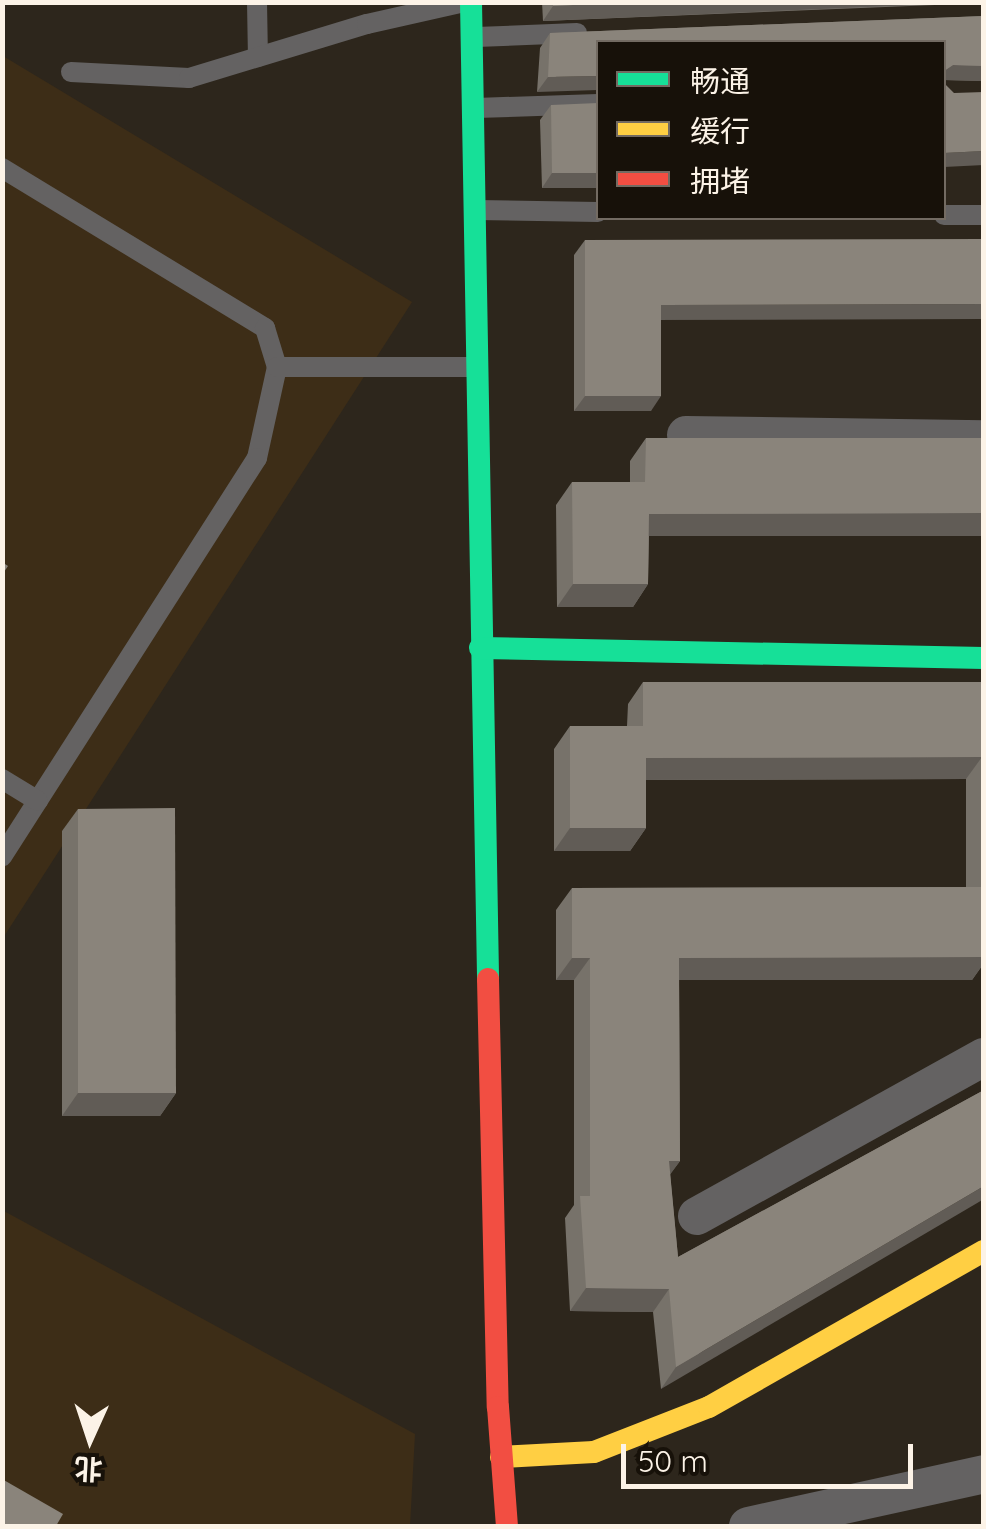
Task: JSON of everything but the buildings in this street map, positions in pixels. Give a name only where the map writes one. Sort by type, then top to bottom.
[{"type":"street","points":[[468,2],[472,37],[480,648],[500,1457],[507,1526]]},
{"type":"street","points":[[686,435],[984,440]]},
{"type":"street","points":[[480,648],[984,658]]},
{"type":"street","points":[[697,1216],[984,1057]]},
{"type":"street","points":[[500,1457],[594,1452],[709,1408],[984,1251]]},
{"type":"street","points":[[748,1526],[984,1474]]},
{"type":"lane","points":[[258,2],[258,58]]},
{"type":"lane","points":[[71,72],[189,78],[368,24],[468,2]]},
{"type":"lane","points":[[472,37],[590,32]]},
{"type":"lane","points":[[472,108],[596,104]]},
{"type":"lane","points":[[2,168],[265,328],[277,367],[256,458],[2,856]]},
{"type":"lane","points":[[474,210],[596,212]]},
{"type":"lane","points":[[946,215],[984,215]]},
{"type":"lane","points":[[277,367],[476,367]]},
{"type":"lane","points":[[2,779],[38,801]]},
{"type":"shaded area","points":[[3,56],[412,302],[3,938]]},
{"type":"shaded area","points":[[2,1210],[415,1434],[410,1526],[3,1526]]},
{"type":"traffic: fast","points":[[471,2],[488,979]]},
{"type":"traffic: fast","points":[[480,648],[984,658]]},
{"type":"traffic: slow","points":[[501,1457],[594,1452],[709,1407],[984,1251]]},
{"type":"traffic: jam","points":[[488,979],[498,1407],[507,1526]]}]
